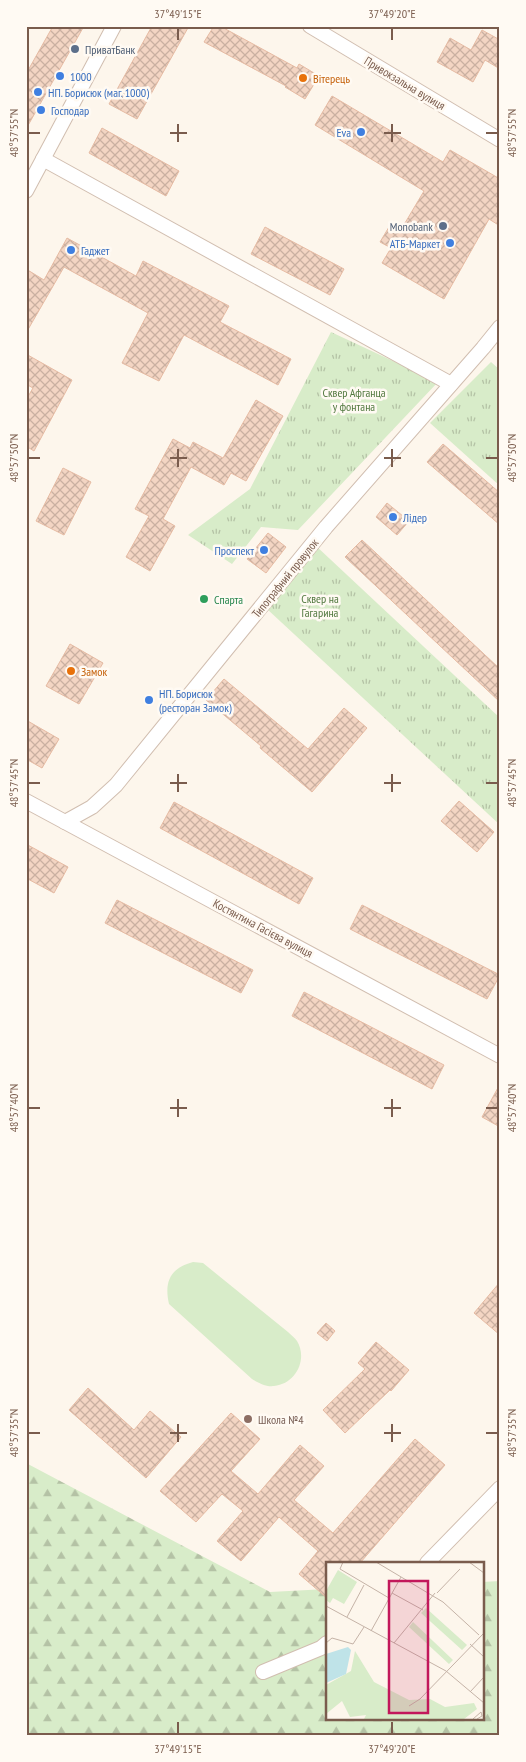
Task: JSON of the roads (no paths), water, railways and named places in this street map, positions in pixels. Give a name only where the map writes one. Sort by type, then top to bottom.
[{"type":"street","points":[[26,191],[114,26]]},
{"type":"street","name":"Привокзальна вулиця","points":[[310,26],[500,140]]},
{"type":"street","points":[[43,159],[451,384]]},
{"type":"street","name":"Типографний провулок","points":[[65,822],[92,807],[116,785],[320,535],[500,327]]},
{"type":"street","name":"Костянтина Гасієва вулиця","points":[[26,801],[500,1056]]},
{"type":"street","points":[[428,1562],[500,1488]]},
{"type":"street","points":[[263,1672],[321,1648],[326,1644]]},
{"type":"place","name":"ПриватБанк","points":[[75,49]]},
{"type":"place","name":"1000","points":[[60,76]]},
{"type":"place","name":"Вітерець","points":[[303,78]]},
{"type":"place","name":"НП. Борисюк (маг. 1000)","points":[[38,92]]},
{"type":"place","name":"Господар","points":[[41,110]]},
{"type":"place","name":"Eva","points":[[361,132]]},
{"type":"place","name":"Monobank","points":[[443,226]]},
{"type":"place","name":"АТБ-Маркет","points":[[450,243]]},
{"type":"place","name":"Гаджет","points":[[71,250]]},
{"type":"place","name":"Лідер","points":[[393,517]]},
{"type":"place","name":"Проспект","points":[[264,550]]},
{"type":"place","name":"Спарта","points":[[204,599]]},
{"type":"place","name":"Замок","points":[[71,671]]},
{"type":"place","name":"НП. Борисюк (ресторан Замок)","points":[[149,700]]},
{"type":"place","name":"Школа №4","points":[[248,1419]]},
{"type":"park label","name":"Сквер Афганца у фонтана","points":[[354,399]]},
{"type":"park label","name":"Сквер на Гагарина","points":[[320,605]]}]
